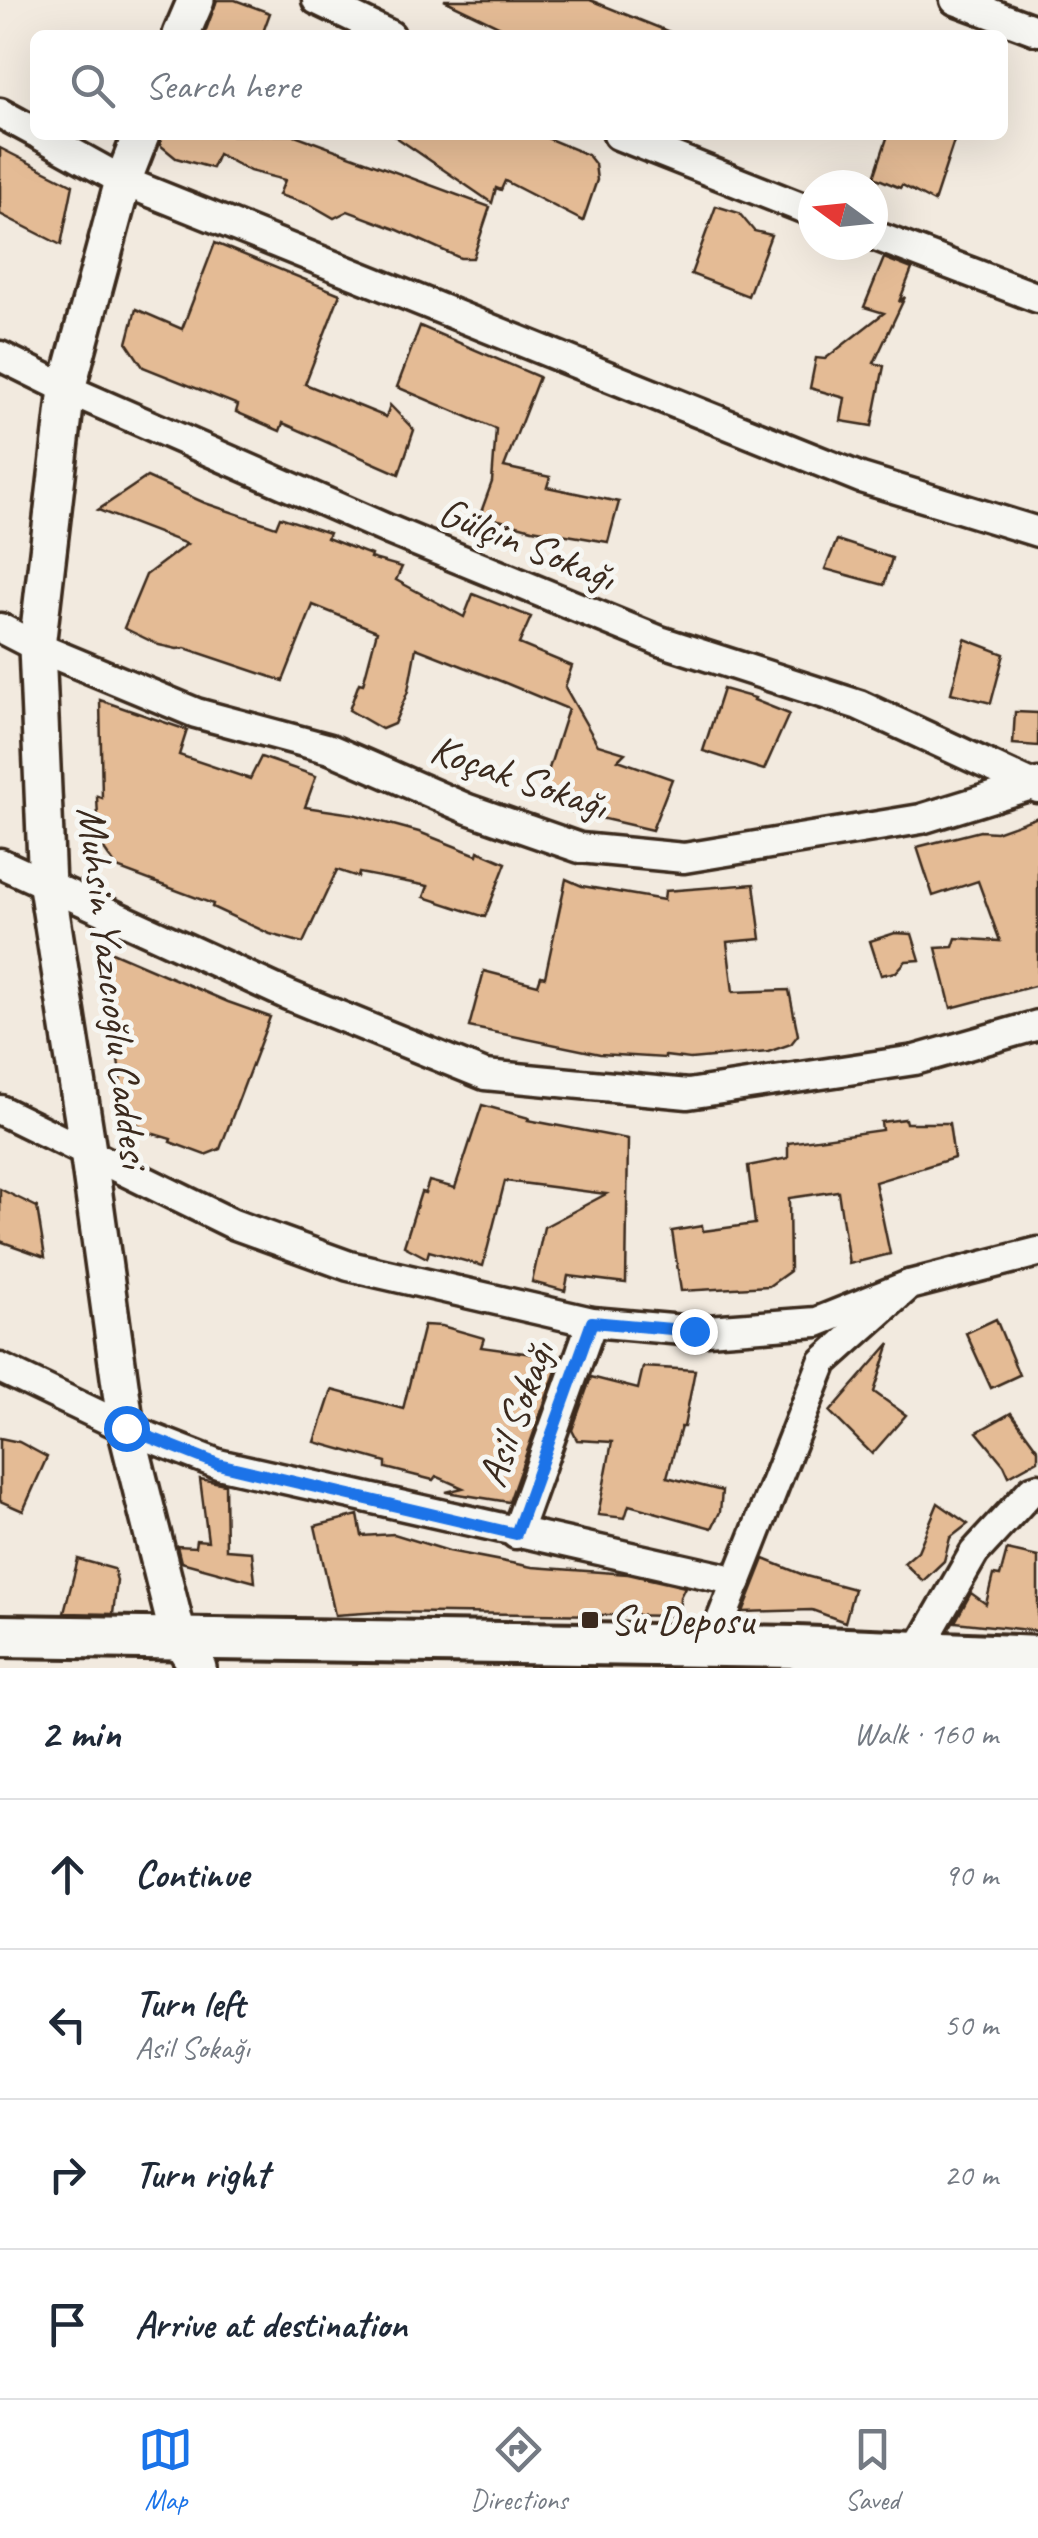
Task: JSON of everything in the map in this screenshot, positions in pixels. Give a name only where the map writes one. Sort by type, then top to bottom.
[{"type":"main road","points":[[0,1636],[188,1652],[712,1646],[916,1660],[1038,1657]]},
{"type":"street","points":[[184,30],[196,0]]},
{"type":"street","points":[[317,0],[380,30]]},
{"type":"street","points":[[955,0],[1038,30]]},
{"type":"street","points":[[0,113],[30,130]]},
{"type":"street","points":[[49,140],[122,181],[861,478],[1038,532]]},
{"type":"street","name":"Muhsin Yazıcıoğlu Caddesi","points":[[139,140],[122,181],[67,389],[37,647],[47,886],[126,1428],[188,1652]]},
{"type":"street","points":[[631,140],[798,206]]},
{"type":"street","points":[[888,241],[1038,298]]},
{"type":"street","name":"Gülçin Sokağı","points":[[0,356],[388,530],[660,641],[859,705],[1036,786]]},
{"type":"street","name":"Koçak Sokağı","points":[[0,628],[196,712],[330,748],[468,810],[580,848],[684,858],[921,819],[1036,786]]},
{"type":"street","points":[[0,863],[288,995],[486,1075],[688,1094],[914,1060],[1038,1025]]},
{"type":"street","points":[[0,1110],[233,1224],[349,1266],[592,1322],[694,1331],[817,1322],[908,1285],[1038,1252]]},
{"type":"street","points":[[712,1646],[823,1362],[908,1285]]},
{"type":"street","name":"Asil Sokağı","points":[[516,1534],[592,1322]]},
{"type":"street","points":[[0,1368],[126,1428],[218,1464],[737,1581]]},
{"type":"street","points":[[916,1660],[974,1553],[1038,1488]]},
{"type":"building","points":[[217,0],[235,0],[270,13],[264,30],[206,30]]},
{"type":"building","points":[[444,0],[590,0],[665,30],[507,30]]},
{"type":"building","points":[[161,140],[309,140],[490,207],[473,258],[460,258],[348,211],[334,218],[311,205],[279,195],[285,180],[250,171],[218,154],[212,168],[176,158],[160,145]]},
{"type":"building","points":[[400,140],[552,140],[588,155],[595,164],[597,180],[583,221],[505,181],[501,190],[496,188],[492,203]]},
{"type":"building","points":[[886,140],[954,140],[934,202],[902,185],[900,188],[888,183],[888,170],[876,170]]},
{"type":"building","points":[[0,148],[73,185],[61,245],[0,214]]},
{"type":"building","points":[[716,206],[739,213],[754,231],[771,235],[748,296],[691,274]]},
{"type":"building","points":[[215,243],[340,294],[305,384],[386,417],[390,405],[414,430],[399,474],[283,423],[280,431],[236,412],[238,405],[143,367],[127,343],[136,309],[182,329]]},
{"type":"building","points":[[883,260],[912,269],[899,302],[905,297],[874,363],[884,366],[872,426],[841,421],[845,398],[810,388],[816,358],[825,359],[884,313],[864,307]]},
{"type":"building","points":[[420,326],[539,377],[504,467],[550,477],[547,487],[619,502],[608,542],[480,515],[492,482],[496,429],[397,387]]},
{"type":"building","points":[[147,477],[205,503],[276,527],[280,517],[329,533],[327,538],[371,555],[370,558],[402,567],[396,580],[464,617],[473,594],[531,617],[519,644],[572,666],[565,687],[598,745],[625,753],[618,760],[672,779],[652,830],[539,800],[568,709],[503,682],[416,648],[408,691],[394,724],[382,729],[349,710],[359,683],[363,684],[377,631],[313,605],[283,681],[185,648],[159,645],[124,628],[146,575],[187,544],[98,510]]},
{"type":"building","points":[[837,540],[892,558],[884,585],[825,569]]},
{"type":"building","points":[[965,639],[1004,654],[991,703],[951,693]]},
{"type":"building","points":[[723,689],[789,714],[764,770],[703,751]]},
{"type":"building","points":[[100,700],[187,730],[179,755],[250,779],[261,757],[316,776],[305,807],[353,814],[419,832],[506,863],[485,917],[424,897],[428,886],[359,873],[358,877],[337,870],[303,943],[270,934],[212,907],[213,904],[117,868],[99,842]]},
{"type":"building","points":[[1015,712],[1038,713],[1038,746],[1013,744]]},
{"type":"building","points":[[1038,817],[1038,985],[951,1008],[936,948],[953,947],[956,938],[1000,941],[978,881],[933,896],[917,847],[980,831],[996,832]]},
{"type":"building","points":[[566,879],[582,886],[664,900],[665,891],[754,884],[761,939],[727,942],[733,992],[789,990],[798,1035],[791,1044],[768,1052],[690,1059],[600,1054],[469,1027],[484,971],[538,985],[541,976],[545,977]]},
{"type":"building","points":[[895,933],[912,934],[920,960],[906,961],[896,972],[881,975],[870,941]]},
{"type":"building","points":[[105,949],[270,1017],[220,1149],[205,1155],[144,1131],[132,1118],[123,1101]]},
{"type":"building","points":[[482,1105],[528,1120],[628,1139],[626,1283],[568,1276],[565,1291],[532,1282],[544,1227],[606,1194],[505,1181],[483,1266],[429,1251],[427,1258],[404,1246],[421,1192],[425,1193],[429,1181],[455,1188]]},
{"type":"building","points":[[905,1119],[906,1123],[949,1123],[954,1158],[875,1182],[890,1254],[849,1264],[838,1191],[789,1198],[790,1271],[769,1286],[681,1291],[672,1231],[755,1224],[748,1166],[788,1158],[788,1143],[882,1130],[881,1122]]},
{"type":"building","points":[[0,1189],[37,1207],[45,1257],[0,1241]]},
{"type":"building","points":[[996,1319],[1019,1375],[991,1388],[966,1333]]},
{"type":"building","points":[[424,1325],[484,1338],[481,1347],[555,1357],[552,1366],[557,1368],[509,1502],[446,1492],[463,1488],[436,1476],[433,1480],[386,1468],[386,1462],[315,1442],[332,1390],[403,1409]]},
{"type":"building","points":[[890,1343],[874,1392],[906,1415],[872,1454],[830,1412]]},
{"type":"building","points":[[643,1367],[695,1370],[684,1427],[667,1477],[722,1491],[720,1512],[712,1528],[629,1505],[625,1518],[598,1515],[612,1442],[577,1440],[572,1430],[591,1377],[638,1389]]},
{"type":"building","points":[[1011,1413],[1038,1450],[1038,1460],[1009,1476],[977,1432]]},
{"type":"building","points":[[0,1438],[19,1442],[47,1457],[23,1511],[0,1501]]},
{"type":"building","points":[[200,1479],[225,1484],[226,1550],[252,1552],[255,1582],[181,1562],[177,1546],[195,1547],[196,1540],[208,1541]]},
{"type":"building","points":[[938,1503],[968,1524],[950,1538],[944,1561],[923,1581],[904,1563],[918,1551]]},
{"type":"building","points":[[358,1515],[362,1536],[394,1534],[449,1551],[532,1567],[628,1574],[685,1587],[679,1616],[380,1612],[335,1615],[315,1526]]},
{"type":"building","points":[[1007,1550],[1038,1557],[1038,1631],[955,1622],[971,1593],[986,1604],[993,1575],[1000,1576]]},
{"type":"building","points":[[78,1559],[114,1569],[117,1581],[113,1614],[64,1613]]},
{"type":"building","points":[[764,1559],[854,1589],[845,1622],[812,1610],[743,1612]]},
{"type":"place","name":"Su Deposu","points":[[590,1620]]},
{"type":"route","points":[[126,1428],[218,1464],[516,1534],[592,1322],[694,1331]]}]
